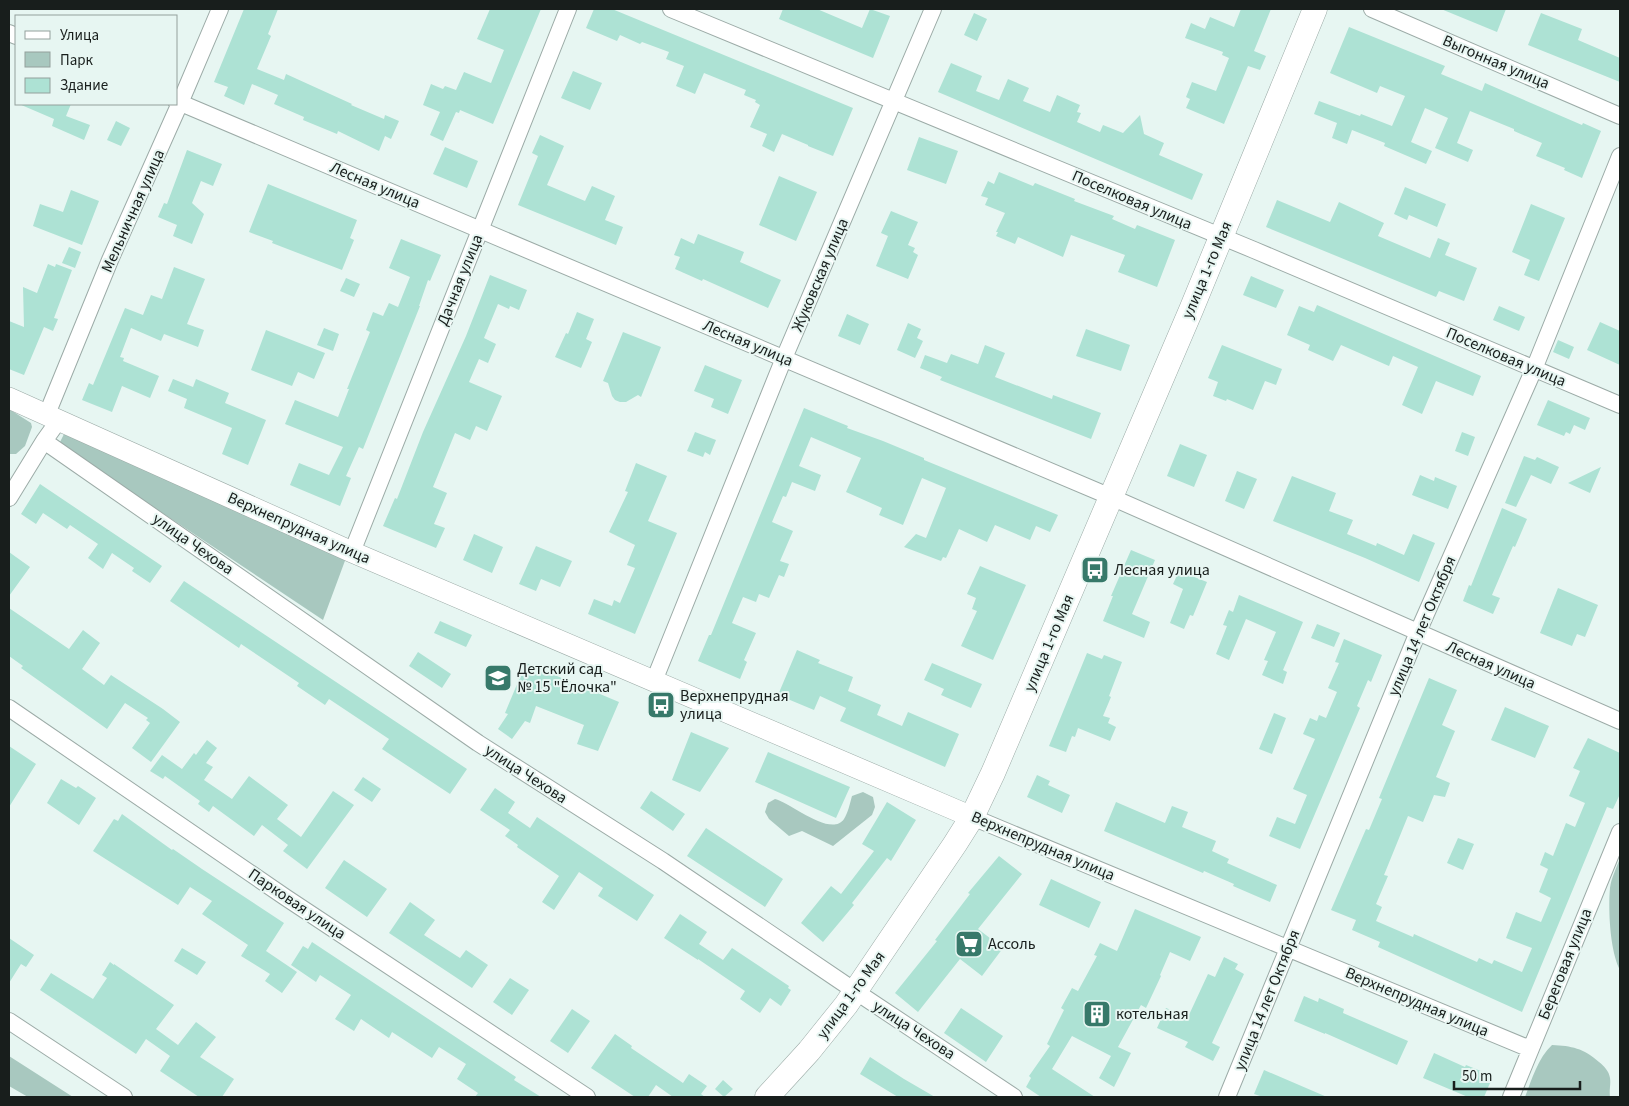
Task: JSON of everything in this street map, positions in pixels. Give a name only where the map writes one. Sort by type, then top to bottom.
[{"type":"main road","name":"улица 1-го Мая","points":[[767,1097],[809,1051],[855,992],[972,817],[993,773],[1111,497],[1315,9]]},
{"type":"street","name":"Мельничная улица","points":[[178,102],[220,9]]},
{"type":"street","name":"Дачная улица","points":[[352,552],[568,9]]},
{"type":"street","name":"Поселковая улица","points":[[671,9],[1620,405]]},
{"type":"street","name":"Жуковская улица","points":[[654,681],[784,358],[933,9]]},
{"type":"street","name":"Выгонная улица","points":[[1372,9],[1620,116]]},
{"type":"street","name":"Лесная улица","points":[[178,102],[1111,497],[1620,721]]},
{"type":"street","name":"Мельничная улица","points":[[9,498],[44,441],[110,260],[177,105]]},
{"type":"street","name":"улица 14 лет Октября","points":[[1227,1097],[1418,632],[1534,369],[1620,156]]},
{"type":"street","name":"Верхнепрудная улица","points":[[9,398],[352,552],[972,817],[1530,1049]]},
{"type":"street","name":"улица Чехова","points":[[44,441],[478,743],[663,861],[855,992],[1014,1097]]},
{"type":"street","name":"Парковая улица","points":[[9,708],[277,891],[587,1097]]},
{"type":"street","name":"Береговая улица","points":[[1511,1097],[1620,832]]},
{"type":"street","points":[[9,1021],[124,1097]]},
{"type":"green space","points":[[9,409],[31,423],[32,427],[25,446],[16,454],[9,454]]},
{"type":"green space","points":[[64,434],[346,558],[323,620],[59,444]]},
{"type":"green space","points":[[863,792],[873,797],[875,807],[872,815],[833,846],[802,831],[789,836],[769,819],[765,812],[768,803],[775,799],[821,822],[838,824],[845,817],[852,796]]},
{"type":"green space","points":[[1620,858],[1620,970],[1610,930],[1609,897],[1613,876]]},
{"type":"green space","points":[[1552,1045],[1577,1049],[1588,1054],[1601,1064],[1609,1075],[1610,1097],[1525,1097],[1539,1062]]},
{"type":"green space","points":[[9,1056],[73,1097],[28,1097],[9,1086]]},
{"type":"building","points":[[244,9],[278,9],[268,34],[271,36],[257,69],[284,80],[286,74],[384,119],[385,115],[399,121],[391,139],[385,136],[379,151],[338,131],[337,134],[303,120],[304,117],[274,104],[278,95],[252,84],[244,105],[224,96],[228,87],[214,82]]},
{"type":"building","points":[[490,9],[541,9],[493,124],[460,110],[459,113],[456,112],[443,141],[430,135],[440,112],[423,105],[431,84],[443,89],[445,86],[456,90],[464,72],[491,83],[504,50],[477,39]]},
{"type":"building","points":[[594,9],[612,9],[853,108],[833,156],[782,134],[774,152],[762,146],[767,134],[750,127],[760,105],[755,102],[756,100],[744,95],[746,90],[704,73],[695,94],[676,86],[684,66],[666,59],[669,52],[642,42],[640,44],[620,35],[617,41],[586,28]]},
{"type":"building","points":[[783,9],[817,9],[862,28],[870,9],[890,16],[873,58],[779,19]]},
{"type":"building","points":[[1241,9],[1271,9],[1254,51],[1266,56],[1260,70],[1248,66],[1224,124],[1186,108],[1190,99],[1186,97],[1192,82],[1216,91],[1229,58],[1222,55],[1223,52],[1185,38],[1191,23],[1205,29],[1210,17],[1234,27]]},
{"type":"building","points":[[1441,9],[1506,9],[1497,32]]},
{"type":"building","points":[[974,13],[987,19],[977,41],[964,35]]},
{"type":"building","points":[[1541,13],[1582,29],[1578,40],[1620,58],[1620,82],[1528,45]]},
{"type":"building","points":[[1349,27],[1445,66],[1441,74],[1482,91],[1485,83],[1582,125],[1583,123],[1601,131],[1582,178],[1564,170],[1565,168],[1536,156],[1542,143],[1470,111],[1457,143],[1473,150],[1468,162],[1435,148],[1448,118],[1425,108],[1411,142],[1432,151],[1426,164],[1384,146],[1385,143],[1352,130],[1347,144],[1332,138],[1337,123],[1314,114],[1319,101],[1392,126],[1405,96],[1380,86],[1377,93],[1330,73]]},
{"type":"building","points":[[951,63],[982,76],[976,91],[999,100],[1008,79],[1029,88],[1023,101],[1050,112],[1057,95],[1080,105],[1077,112],[1081,113],[1077,122],[1100,132],[1103,125],[1123,133],[1140,115],[1144,134],[1164,143],[1159,155],[1203,174],[1192,200],[938,92]]},
{"type":"building","points":[[573,71],[602,83],[590,110],[561,98]]},
{"type":"building","points":[[21,105],[71,105],[66,116],[90,125],[84,140],[52,126],[54,119]]},
{"type":"building","points":[[116,121],[130,128],[121,146],[107,140]]},
{"type":"building","points":[[540,135],[564,146],[547,185],[585,201],[592,186],[615,196],[605,220],[623,227],[616,245],[518,205],[538,156],[532,153]]},
{"type":"building","points":[[919,137],[958,151],[946,184],[907,170]]},
{"type":"building","points":[[445,147],[478,161],[467,188],[433,174]]},
{"type":"building","points":[[187,150],[222,164],[213,186],[201,181],[192,203],[204,214],[192,244],[173,236],[177,225],[158,217],[164,203],[167,204]]},
{"type":"building","points":[[999,172],[1033,186],[1035,183],[1075,199],[1074,201],[1114,216],[1112,219],[1135,229],[1137,225],[1175,240],[1157,287],[1118,272],[1125,255],[1071,235],[1063,257],[1018,237],[1015,244],[996,236],[1005,213],[985,205],[988,198],[981,196],[988,181],[994,184]]},
{"type":"building","points":[[779,176],[817,192],[796,241],[759,225]]},
{"type":"building","points":[[268,184],[357,220],[350,238],[354,240],[342,270],[249,232]]},
{"type":"building","points":[[1405,187],[1446,204],[1437,227],[1409,215],[1407,220],[1394,214]]},
{"type":"building","points":[[71,190],[99,201],[82,245],[33,226],[40,204],[63,212]]},
{"type":"building","points":[[1277,200],[1330,222],[1339,202],[1384,223],[1378,236],[1430,258],[1438,238],[1450,243],[1445,255],[1477,268],[1464,301],[1439,291],[1436,297],[1266,227]]},
{"type":"building","points":[[1531,204],[1565,218],[1539,281],[1524,275],[1530,260],[1512,252]]},
{"type":"building","points":[[891,211],[918,222],[908,245],[915,248],[913,252],[918,255],[908,279],[876,266],[888,236],[881,233]]},
{"type":"building","points":[[698,234],[744,252],[740,262],[781,280],[768,308],[703,279],[702,281],[675,269],[680,257],[674,255],[681,238],[694,244]]},
{"type":"building","points":[[401,239],[441,255],[430,281],[428,280],[420,306],[363,449],[359,447],[346,476],[351,478],[340,506],[290,485],[299,463],[329,475],[343,447],[285,424],[295,400],[338,417],[370,332],[366,330],[373,312],[383,316],[389,303],[398,307],[410,277],[389,268]]},
{"type":"building","points":[[69,247],[81,252],[75,268],[62,263]]},
{"type":"building","points":[[48,264],[55,267],[56,264],[72,270],[54,318],[58,319],[53,331],[44,327],[24,375],[9,369],[9,321],[24,327],[23,287],[37,293]]},
{"type":"building","points":[[174,267],[205,279],[187,324],[204,330],[198,347],[164,334],[161,341],[131,328],[120,357],[124,358],[123,361],[159,376],[150,398],[122,386],[112,412],[82,400],[89,383],[93,385],[125,308],[143,315],[151,295],[162,299]]},
{"type":"building","points":[[490,275],[527,290],[519,310],[510,306],[509,309],[498,304],[484,338],[496,344],[488,363],[479,359],[469,382],[502,396],[487,431],[476,426],[470,440],[455,433],[433,487],[447,493],[434,524],[445,528],[436,548],[383,526],[395,498],[397,499],[423,432],[466,336]]},
{"type":"building","points":[[1251,276],[1284,290],[1276,308],[1243,295]]},
{"type":"building","points":[[346,278],[360,284],[354,297],[340,291]]},
{"type":"building","points":[[1317,305],[1481,376],[1473,396],[1436,381],[1422,414],[1402,405],[1418,367],[1393,356],[1389,366],[1341,345],[1333,361],[1308,350],[1310,345],[1287,335],[1299,306],[1314,312]]},
{"type":"building","points":[[1499,306],[1525,317],[1519,331],[1493,320]]},
{"type":"building","points":[[577,312],[594,319],[586,339],[592,342],[581,368],[555,357],[566,333],[568,334]]},
{"type":"building","points":[[847,314],[869,324],[860,345],[838,336]]},
{"type":"building","points":[[1600,322],[1620,331],[1620,365],[1587,350]]},
{"type":"building","points":[[908,323],[921,329],[917,338],[923,341],[915,358],[897,350]]},
{"type":"building","points":[[324,328],[339,334],[333,351],[317,345]]},
{"type":"building","points":[[1086,329],[1130,345],[1121,371],[1076,356]]},
{"type":"building","points":[[266,330],[325,353],[314,379],[298,372],[292,386],[251,370]]},
{"type":"building","points":[[623,332],[661,347],[641,397],[638,395],[626,402],[620,402],[612,396],[608,383],[603,381]]},
{"type":"building","points":[[1558,340],[1574,347],[1569,359],[1553,352]]},
{"type":"building","points":[[985,345],[1005,353],[995,377],[1052,399],[1053,395],[1101,413],[1091,439],[940,380],[942,377],[920,368],[925,355],[947,363],[951,354],[978,364]]},
{"type":"building","points":[[1222,345],[1282,369],[1276,385],[1265,381],[1253,410],[1227,399],[1226,401],[1213,396],[1218,382],[1208,378]]},
{"type":"building","points":[[705,365],[742,380],[728,414],[711,407],[714,399],[694,391]]},
{"type":"building","points":[[173,379],[193,387],[196,379],[229,393],[225,403],[266,420],[248,465],[222,454],[232,428],[184,408],[187,399],[168,391]]},
{"type":"building","points":[[1548,400],[1590,418],[1585,430],[1574,425],[1570,434],[1566,432],[1564,436],[1537,425]]},
{"type":"building","points":[[804,408],[848,426],[847,428],[883,441],[924,458],[924,460],[1058,515],[1050,532],[1036,526],[1030,540],[995,525],[987,542],[959,529],[946,558],[943,557],[941,561],[904,547],[916,534],[926,538],[946,488],[922,478],[903,525],[879,515],[882,508],[846,492],[861,458],[811,437],[799,466],[821,475],[815,491],[792,482],[786,497],[783,496],[772,522],[793,531],[780,561],[789,564],[784,577],[779,575],[769,598],[759,594],[756,602],[743,597],[732,623],[756,633],[744,660],[747,662],[740,679],[698,661],[709,635],[711,635]]},
{"type":"building","points":[[695,432],[716,440],[710,455],[705,452],[703,457],[687,451]]},
{"type":"building","points":[[1462,432],[1475,437],[1468,456],[1455,451]]},
{"type":"building","points":[[1180,444],[1207,455],[1194,487],[1167,476]]},
{"type":"building","points":[[1524,456],[1535,460],[1537,457],[1559,467],[1551,484],[1531,475],[1516,507],[1505,503]]},
{"type":"building","points":[[636,463],[667,476],[648,521],[677,533],[635,634],[588,614],[594,599],[612,606],[614,600],[620,603],[635,568],[627,565],[635,545],[609,532],[628,492],[625,491]]},
{"type":"building","points":[[1601,467],[1590,493],[1568,483]]},
{"type":"building","points":[[1237,471],[1257,479],[1244,509],[1225,501]]},
{"type":"building","points":[[1420,475],[1434,481],[1435,477],[1457,486],[1448,509],[1412,495]]},
{"type":"building","points":[[1292,476],[1336,493],[1329,511],[1353,520],[1347,534],[1376,546],[1377,543],[1404,555],[1413,534],[1435,543],[1419,582],[1273,521]]},
{"type":"building","points":[[40,484],[162,566],[150,583],[132,571],[134,568],[112,553],[103,569],[88,558],[98,544],[70,525],[67,529],[43,513],[36,524],[21,514]]},
{"type":"building","points":[[1502,508],[1527,519],[1492,595],[1500,598],[1493,614],[1463,601],[1469,585],[1471,586]]},
{"type":"building","points":[[474,534],[503,547],[492,573],[463,560]]},
{"type":"building","points":[[536,546],[572,561],[560,587],[541,579],[536,591],[519,584]]},
{"type":"building","points":[[1131,550],[1155,560],[1132,614],[1150,622],[1144,638],[1103,621],[1113,596],[1111,596]]},
{"type":"building","points":[[9,552],[30,567],[9,596]]},
{"type":"building","points":[[980,566],[1026,585],[993,660],[961,646],[977,611],[972,609],[976,598],[967,594]]},
{"type":"building","points":[[1179,571],[1207,582],[1193,616],[1190,615],[1184,629],[1170,623],[1183,589],[1173,584]]},
{"type":"building","points":[[184,581],[467,769],[450,794],[382,749],[389,739],[329,699],[325,705],[297,686],[299,683],[241,644],[239,648],[170,601]]},
{"type":"building","points":[[1558,588],[1598,605],[1585,637],[1577,634],[1572,646],[1540,633]]},
{"type":"building","points":[[1239,595],[1303,622],[1283,670],[1287,672],[1283,684],[1262,675],[1268,661],[1264,660],[1276,632],[1246,619],[1229,660],[1216,654],[1227,626],[1223,625],[1229,610],[1233,612]]},
{"type":"building","points":[[9,608],[69,649],[83,630],[100,643],[82,669],[104,685],[111,675],[180,722],[151,762],[132,748],[150,723],[146,720],[148,718],[125,703],[107,729],[21,668],[23,666],[9,656]]},
{"type":"building","points":[[440,621],[472,635],[466,647],[434,633]]},
{"type":"building","points":[[1317,624],[1340,633],[1334,647],[1311,638]]},
{"type":"building","points":[[1344,639],[1382,655],[1371,682],[1368,680],[1357,706],[1360,708],[1300,849],[1269,836],[1277,817],[1295,824],[1307,795],[1293,789],[1315,739],[1303,734],[1310,718],[1317,721],[1319,715],[1326,718],[1337,692],[1328,688],[1339,663],[1335,662]]},
{"type":"building","points":[[797,650],[820,660],[818,663],[853,677],[848,691],[881,705],[877,715],[902,726],[908,712],[959,734],[945,767],[840,721],[846,708],[820,696],[814,710],[778,695]]},
{"type":"building","points":[[418,652],[451,674],[442,688],[409,666]]},
{"type":"building","points":[[1087,653],[1102,659],[1104,655],[1122,662],[1103,716],[1110,718],[1108,723],[1116,727],[1110,741],[1078,728],[1075,737],[1072,736],[1066,752],[1049,746]]},
{"type":"building","points":[[526,663],[619,702],[598,751],[577,744],[584,725],[536,706],[530,723],[525,721],[512,739],[498,729],[508,714],[505,713]]},
{"type":"building","points":[[932,663],[982,684],[971,708],[941,695],[944,689],[924,680]]},
{"type":"building","points":[[1429,678],[1457,690],[1442,725],[1455,731],[1436,777],[1450,783],[1445,797],[1434,795],[1423,822],[1408,816],[1384,875],[1388,876],[1376,904],[1382,907],[1376,921],[1413,937],[1414,934],[1477,962],[1479,958],[1492,964],[1494,960],[1522,972],[1532,948],[1506,938],[1516,912],[1541,922],[1551,898],[1539,892],[1548,869],[1540,865],[1545,852],[1553,856],[1566,823],[1575,827],[1585,803],[1569,796],[1580,771],[1573,768],[1588,738],[1620,753],[1620,794],[1613,809],[1607,807],[1522,1012],[1378,947],[1380,942],[1352,930],[1356,920],[1331,910],[1366,829],[1369,830],[1382,799],[1379,798]]},
{"type":"building","points":[[1505,707],[1549,726],[1535,758],[1491,740]]},
{"type":"building","points":[[1274,713],[1286,718],[1272,754],[1259,749]]},
{"type":"building","points":[[691,732],[729,748],[700,792],[672,780]]},
{"type":"building","points":[[207,740],[217,748],[206,763],[213,767],[204,780],[232,799],[249,776],[288,805],[277,819],[301,837],[333,791],[354,805],[307,869],[283,851],[288,845],[262,825],[254,836],[213,806],[209,812],[198,804],[200,801],[165,776],[163,779],[150,771],[162,755],[182,769]]},
{"type":"building","points":[[9,746],[36,764],[9,807]]},
{"type":"building","points":[[768,752],[850,787],[836,818],[755,782]]},
{"type":"building","points":[[1037,775],[1050,781],[1048,785],[1070,795],[1062,813],[1027,797]]},
{"type":"building","points":[[363,777],[381,789],[372,802],[354,790]]},
{"type":"building","points":[[61,779],[76,788],[78,786],[96,798],[79,825],[47,803]]},
{"type":"building","points":[[495,788],[515,802],[508,813],[530,828],[537,817],[654,895],[637,921],[598,896],[603,888],[579,872],[554,910],[542,902],[559,876],[517,847],[518,845],[505,836],[510,830],[480,810]]},
{"type":"building","points":[[651,791],[685,814],[673,831],[640,808]]},
{"type":"building","points":[[887,802],[916,820],[891,861],[887,858],[852,903],[854,905],[823,942],[801,923],[831,886],[841,894],[874,851],[862,844]]},
{"type":"building","points":[[1116,802],[1165,823],[1172,806],[1188,812],[1182,827],[1216,841],[1212,851],[1229,859],[1227,863],[1277,885],[1270,902],[1204,871],[1203,873],[1104,831]]},
{"type":"building","points":[[122,814],[172,850],[284,923],[266,951],[297,972],[282,993],[265,981],[270,974],[241,956],[248,945],[202,914],[212,901],[190,887],[178,905],[93,851],[114,819],[118,821]]},
{"type":"building","points":[[706,828],[783,879],[765,907],[687,856]]},
{"type":"building","points":[[1458,838],[1474,844],[1463,870],[1447,863]]},
{"type":"building","points":[[999,856],[1022,874],[978,929],[1003,948],[982,976],[960,959],[918,1012],[895,993],[937,941],[935,940],[970,894],[968,893]]},
{"type":"building","points":[[344,860],[387,889],[367,917],[325,888]]},
{"type":"building","points":[[1051,879],[1101,902],[1089,928],[1039,905]]},
{"type":"building","points":[[410,902],[435,920],[424,935],[460,958],[466,950],[488,965],[472,988],[389,933]]},
{"type":"building","points":[[1135,909],[1201,937],[1190,961],[1170,952],[1146,1008],[1141,1005],[1118,1047],[1131,1053],[1114,1087],[1099,1078],[1111,1056],[1072,1036],[1052,1069],[1095,1097],[1041,1097],[1026,1087],[1031,1078],[1029,1076],[1050,1046],[1047,1044],[1064,1010],[1061,1008],[1072,988],[1078,991],[1097,956],[1094,955],[1100,943],[1117,951]]},
{"type":"building","points":[[680,914],[707,932],[699,944],[723,960],[732,948],[789,986],[788,988],[791,990],[781,1006],[770,998],[760,1013],[740,999],[745,991],[664,938]]},
{"type":"building","points":[[9,938],[34,955],[26,967],[21,964],[9,983]]},
{"type":"building","points":[[312,942],[516,1077],[514,1080],[541,1097],[475,1097],[478,1093],[457,1079],[466,1064],[439,1047],[432,1058],[392,1032],[389,1038],[361,1019],[354,1031],[335,1019],[351,995],[320,975],[316,982],[291,965],[303,946],[308,949]]},
{"type":"building","points":[[182,948],[206,962],[197,975],[174,961]]},
{"type":"building","points":[[1224,957],[1238,964],[1235,969],[1244,974],[1212,1043],[1220,1047],[1213,1061],[1185,1047],[1188,1042],[1157,1028],[1166,1008],[1188,1017],[1208,974],[1215,977]]},
{"type":"building","points":[[110,962],[174,1005],[156,1029],[178,1045],[196,1022],[216,1037],[200,1057],[234,1079],[222,1097],[199,1097],[160,1071],[170,1056],[146,1039],[136,1054],[40,990],[51,973],[93,999],[107,978],[102,975]]},
{"type":"building","points":[[510,978],[529,990],[512,1015],[493,1002]]},
{"type":"building","points":[[1304,996],[1318,1002],[1319,998],[1344,1009],[1343,1013],[1408,1041],[1397,1065],[1294,1021]]},
{"type":"building","points":[[961,1008],[1003,1036],[986,1062],[944,1033]]},
{"type":"building","points":[[572,1009],[590,1021],[568,1053],[550,1041]]},
{"type":"building","points":[[615,1034],[632,1046],[631,1048],[683,1083],[689,1074],[707,1086],[701,1094],[705,1097],[673,1097],[656,1085],[648,1097],[635,1097],[591,1068]]},
{"type":"building","points":[[1434,1053],[1465,1067],[1466,1065],[1493,1076],[1484,1097],[1468,1097],[1423,1078]]},
{"type":"building","points":[[870,1057],[935,1097],[898,1097],[860,1074]]},
{"type":"building","points":[[1264,1070],[1327,1097],[1263,1097],[1254,1094]]},
{"type":"building","points":[[723,1080],[733,1089],[724,1097],[715,1089]]},
{"type":"place","name":"Лесная улица","points":[[1095,570]]},
{"type":"place","name":"Детский сад № 15 \"Ёлочка\"","points":[[498,678]]},
{"type":"place","name":"Верхнепрудная улица","points":[[661,705]]},
{"type":"place","name":"Ассоль","points":[[969,944]]},
{"type":"place","name":"котельная","points":[[1097,1014]]}]
